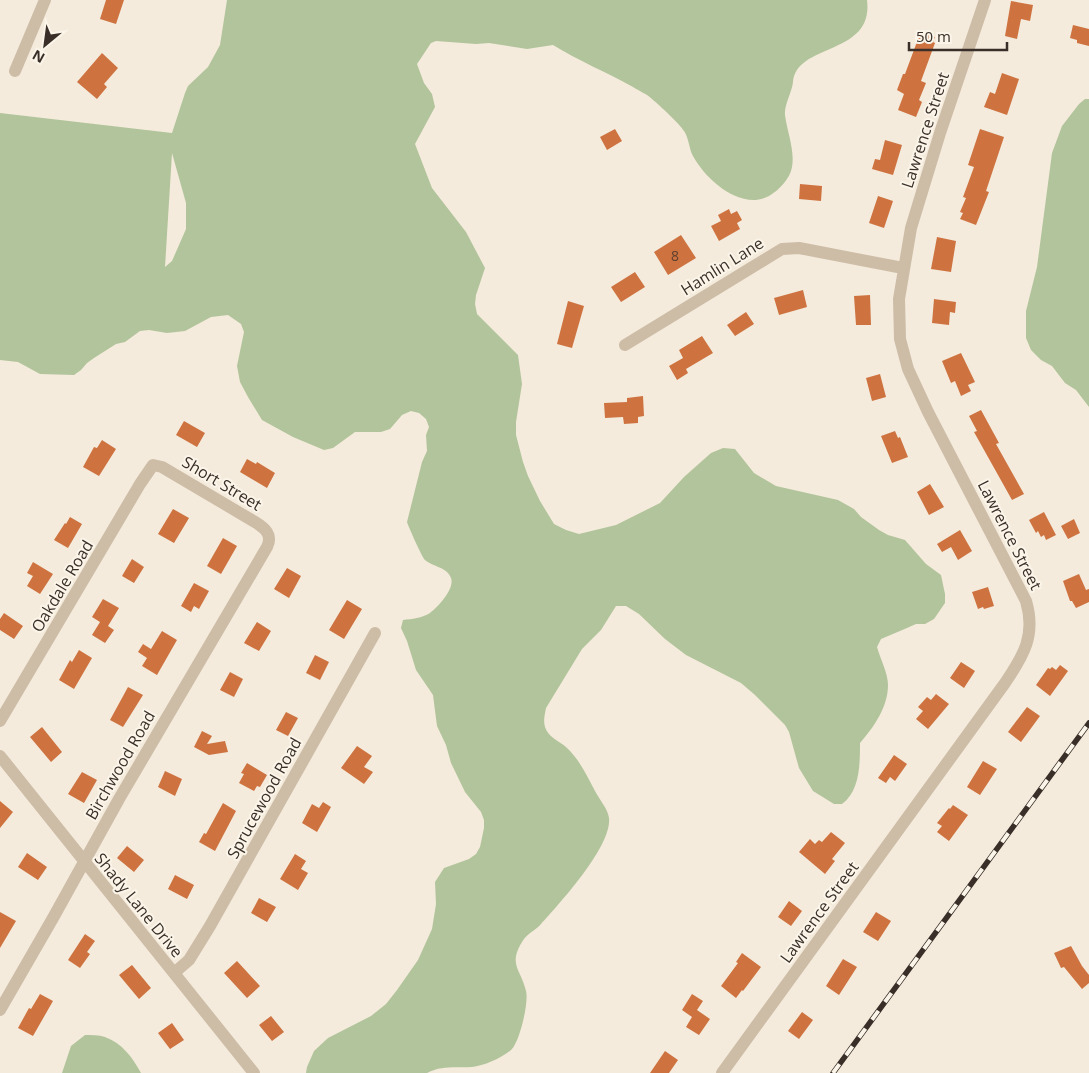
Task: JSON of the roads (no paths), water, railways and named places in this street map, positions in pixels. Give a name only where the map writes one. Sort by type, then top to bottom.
[{"type":"street","points":[[15,71],[45,0]]},
{"type":"street","name":"Lawrence Street","points":[[722,1073],[1005,683],[1024,653],[1030,634],[1029,610],[1023,594],[928,412],[906,361],[900,339],[899,299],[911,228],[985,0]]},
{"type":"street","name":"Hamlin Lane","points":[[625,345],[782,249],[799,248],[903,268]]},
{"type":"street","name":"Short Street","points":[[152,466],[162,467],[255,522],[267,531],[270,539]]},
{"type":"street","name":"Oakdale Road","points":[[0,721],[152,466]]},
{"type":"street","name":"Birchwood Road","points":[[0,1010],[84,863],[118,799],[258,563],[270,539]]},
{"type":"street","name":"Sprucewood Road","points":[[174,973],[189,960],[210,926],[375,633]]},
{"type":"street","name":"Shady Lane Drive","points":[[0,756],[254,1073]]},
{"type":"railway","points":[[833,1073],[1089,723]]}]
